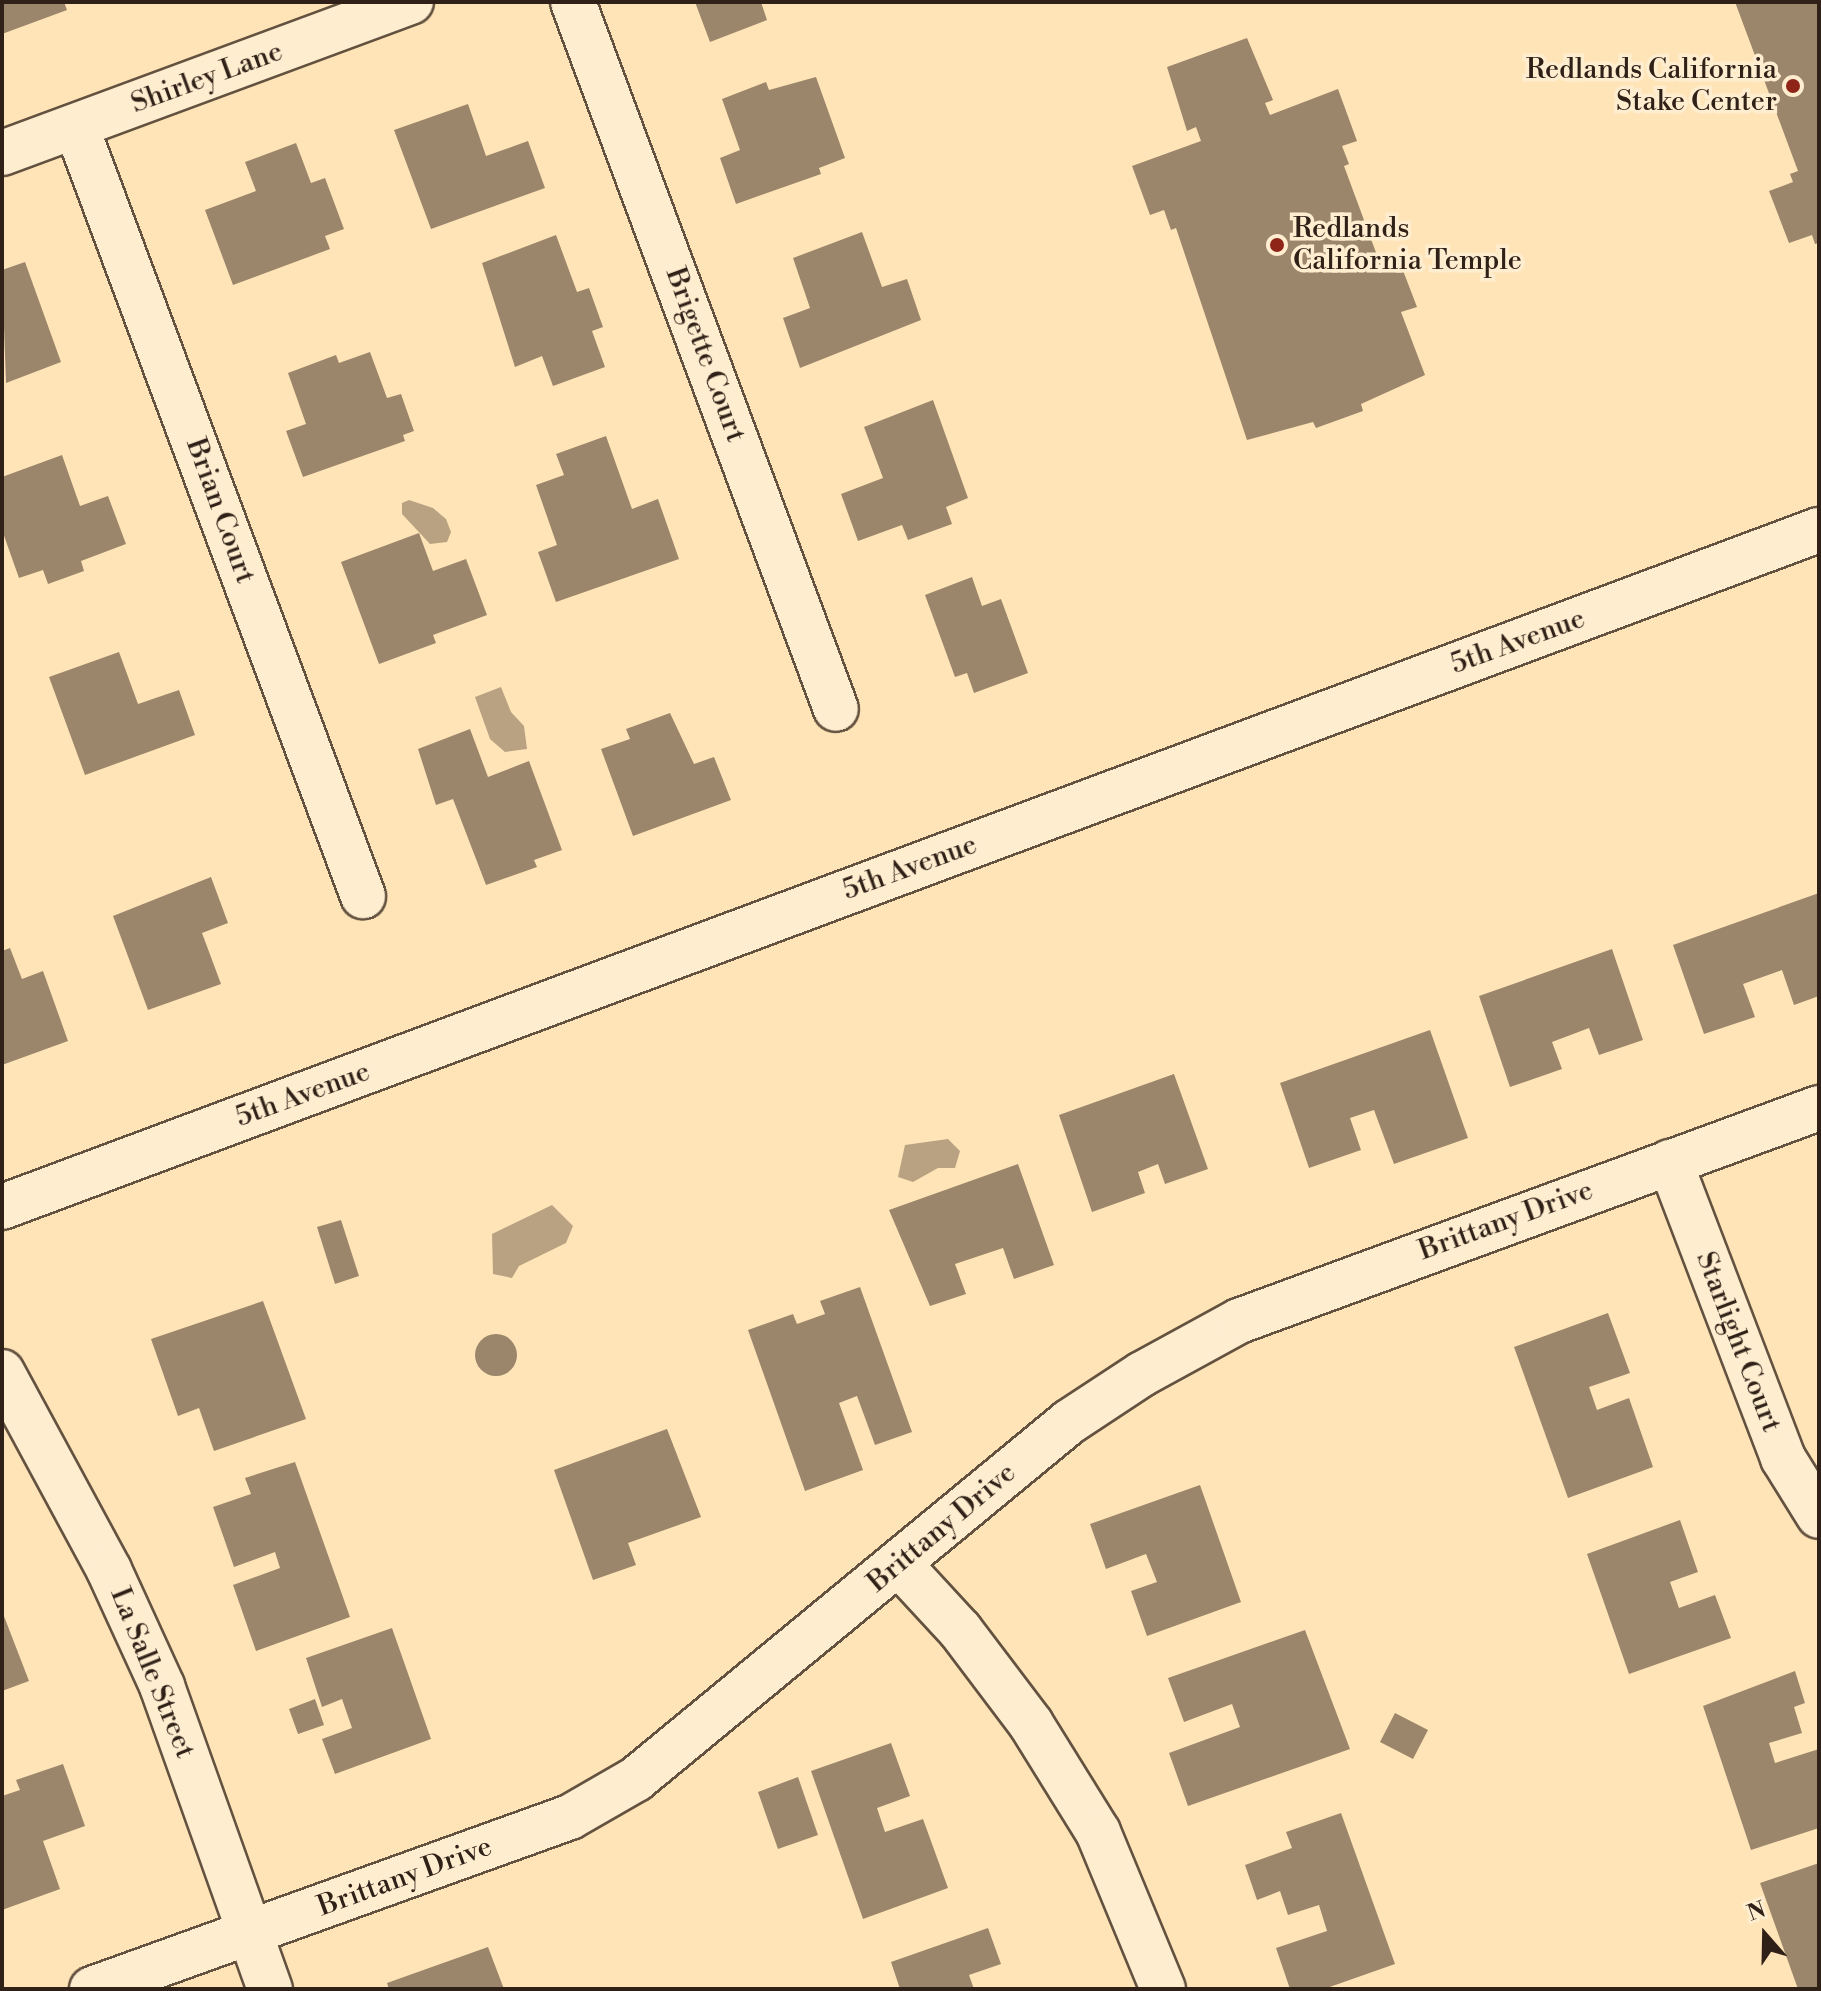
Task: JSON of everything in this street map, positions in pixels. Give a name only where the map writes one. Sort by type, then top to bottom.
[{"type":"street","name":"Shirley Lane","points":[[2,153],[411,2]]},
{"type":"street","name":"Brigette Court","points":[[573,2],[836,709]]},
{"type":"street","name":"Brian Court","points":[[76,126],[363,896]]},
{"type":"street","name":"5th Avenue","points":[[2,1207],[1819,530]]},
{"type":"street","name":"Brittany Drive","points":[[92,1989],[570,1817],[636,1779],[1069,1422],[1142,1374],[1239,1321],[1819,1108]]},
{"type":"street","name":"Starlight Court","points":[[1670,1162],[1783,1458],[1819,1516]]},
{"type":"street","name":"La Salle Street","points":[[2,1372],[109,1570],[162,1686],[270,1989]]},
{"type":"street","points":[[899,1564],[960,1630],[1031,1724],[1098,1832],[1163,1989]]},
{"type":"shaded area","points":[[409,500],[433,508],[446,519],[451,532],[447,542],[430,544],[402,514],[402,503]]},
{"type":"shaded area","points":[[501,687],[511,712],[524,726],[527,749],[505,752],[490,739],[475,697]]},
{"type":"shaded area","points":[[948,1139],[960,1151],[955,1168],[938,1168],[913,1182],[898,1177],[905,1145]]},
{"type":"shaded area","points":[[552,1205],[573,1226],[566,1243],[519,1266],[512,1278],[493,1274],[492,1234]]},
{"type":"building","points":[[2,2],[64,2],[67,10],[2,34]]},
{"type":"building","points":[[695,2],[761,2],[767,20],[710,42]]},
{"type":"building","name":"Redlands California Stake Center","points":[[1735,2],[1819,2],[1819,243],[1815,244],[1812,235],[1789,243],[1769,191],[1793,182],[1790,174],[1798,171]]},
{"type":"building","name":"Redlands California Temple","points":[[1247,38],[1273,100],[1265,103],[1270,115],[1338,89],[1357,141],[1342,146],[1349,164],[1344,166],[1381,266],[1399,260],[1417,307],[1401,312],[1425,375],[1361,404],[1363,411],[1316,428],[1313,422],[1247,440],[1176,228],[1171,230],[1164,210],[1150,215],[1132,166],[1201,141],[1196,127],[1187,131],[1167,67]]},
{"type":"building","points":[[816,77],[845,158],[819,168],[821,174],[736,204],[720,158],[740,150],[722,99],[766,82],[769,90]]},
{"type":"building","points":[[468,104],[486,156],[528,141],[545,188],[431,229],[394,130]]},
{"type":"building","points":[[296,143],[311,183],[325,178],[344,229],[325,236],[330,249],[233,285],[205,210],[256,191],[245,162]]},
{"type":"building","points":[[862,232],[882,287],[907,279],[921,320],[800,368],[783,318],[810,308],[793,258]]},
{"type":"building","points":[[556,235],[577,292],[589,288],[603,327],[592,331],[605,367],[553,386],[542,356],[515,367],[482,263]]},
{"type":"building","points":[[25,262],[61,362],[6,383],[2,270]]},
{"type":"building","points":[[370,352],[387,398],[401,394],[414,431],[403,435],[405,441],[303,477],[286,431],[306,424],[288,373],[336,355],[339,363]]},
{"type":"building","points":[[933,400],[968,498],[946,507],[952,524],[908,540],[902,525],[858,541],[841,494],[883,478],[864,427]]},
{"type":"building","points":[[606,436],[632,509],[658,499],[679,559],[556,602],[538,552],[557,545],[536,485],[564,475],[556,454]]},
{"type":"building","points":[[62,455],[80,506],[108,496],[126,544],[81,561],[84,571],[48,584],[43,570],[19,578],[2,530],[2,477]]},
{"type":"building","points":[[419,533],[433,571],[466,559],[487,615],[433,635],[436,643],[379,664],[341,562]]},
{"type":"building","points":[[972,577],[982,606],[1001,599],[1028,673],[974,693],[967,673],[955,677],[925,595]]},
{"type":"building","points":[[119,652],[138,704],[179,690],[195,735],[85,775],[49,677]]},
{"type":"building","points":[[670,713],[694,764],[714,757],[731,800],[633,836],[601,749],[630,739],[626,729]]},
{"type":"building","points":[[470,729],[488,777],[529,761],[562,850],[534,860],[537,867],[486,885],[453,799],[436,805],[418,749]]},
{"type":"building","points":[[211,877],[228,923],[202,933],[221,984],[148,1010],[113,916]]},
{"type":"building","points":[[1819,893],[1819,996],[1794,1005],[1782,970],[1743,984],[1755,1017],[1704,1034],[1673,945]]},
{"type":"building","points":[[10,948],[22,979],[43,971],[68,1041],[2,1065],[2,951]]},
{"type":"building","points":[[1612,949],[1643,1040],[1599,1055],[1589,1028],[1552,1042],[1562,1069],[1510,1087],[1479,996]]},
{"type":"building","points":[[1430,1030],[1468,1138],[1394,1164],[1374,1110],[1350,1118],[1361,1150],[1309,1168],[1280,1083]]},
{"type":"building","points":[[1174,1074],[1208,1169],[1165,1184],[1158,1164],[1138,1172],[1145,1193],[1092,1212],[1059,1115]]},
{"type":"building","points":[[1018,1164],[1054,1265],[1014,1279],[1003,1248],[955,1264],[966,1294],[930,1306],[889,1210]]},
{"type":"building","points":[[341,1220],[359,1276],[335,1284],[317,1227]]},
{"type":"building","points":[[860,1287],[912,1432],[875,1445],[857,1396],[839,1403],[863,1470],[805,1491],[748,1330],[793,1314],[797,1324],[825,1314],[820,1301]]},
{"type":"building","points":[[263,1301],[306,1419],[214,1451],[199,1408],[178,1416],[151,1339]]},
{"type":"building","points":[[1608,1313],[1630,1373],[1589,1387],[1597,1410],[1629,1398],[1653,1467],[1568,1498],[1514,1347]]},
{"type":"building","points":[[496,1334],[511,1340],[517,1355],[511,1370],[496,1376],[481,1370],[475,1355],[481,1340]]},
{"type":"building","points":[[667,1429],[701,1517],[628,1543],[636,1565],[593,1580],[554,1470]]},
{"type":"building","points":[[295,1462],[350,1617],[256,1651],[233,1585],[280,1568],[275,1552],[234,1567],[213,1507],[251,1494],[245,1478]]},
{"type":"building","points":[[1200,1485],[1241,1602],[1147,1636],[1131,1591],[1157,1582],[1146,1554],[1106,1569],[1090,1524]]},
{"type":"building","points":[[1680,1520],[1698,1572],[1670,1582],[1679,1608],[1715,1595],[1731,1638],[1629,1674],[1587,1554]]},
{"type":"building","points":[[2,1611],[29,1681],[2,1691]]},
{"type":"building","points":[[392,1628],[431,1739],[335,1774],[322,1739],[352,1728],[342,1699],[322,1707],[306,1658]]},
{"type":"building","points":[[1305,1630],[1350,1749],[1188,1806],[1169,1753],[1240,1727],[1232,1704],[1184,1722],[1168,1678]]},
{"type":"building","points":[[1795,1671],[1805,1703],[1794,1707],[1802,1733],[1769,1743],[1775,1763],[1819,1749],[1819,1828],[1751,1850],[1703,1706]]},
{"type":"building","points":[[315,1699],[324,1725],[298,1734],[289,1709]]},
{"type":"building","points":[[1395,1713],[1428,1730],[1413,1759],[1380,1742]]},
{"type":"building","points":[[891,1743],[910,1796],[877,1808],[885,1832],[923,1819],[948,1888],[863,1919],[811,1771]]},
{"type":"building","points":[[63,1764],[85,1826],[43,1841],[60,1889],[2,1910],[2,1796],[20,1790],[16,1780]]},
{"type":"building","points":[[798,1777],[818,1835],[778,1849],[758,1792]]},
{"type":"building","points":[[1341,1813],[1395,1964],[1324,1989],[1290,1989],[1276,1948],[1327,1931],[1319,1905],[1288,1915],[1280,1891],[1257,1900],[1245,1865],[1292,1848],[1286,1832]]},
{"type":"building","points":[[1819,1863],[1819,1989],[1798,1989],[1760,1883]]},
{"type":"building","points":[[988,1928],[1001,1964],[969,1975],[974,1989],[900,1989],[891,1962]]},
{"type":"building","points":[[488,1947],[504,1989],[389,1989],[387,1983]]},
{"type":"place","name":"Redlands California Stake Center","points":[[1793,86]]},
{"type":"place","name":"Redlands California Temple","points":[[1277,245]]}]
